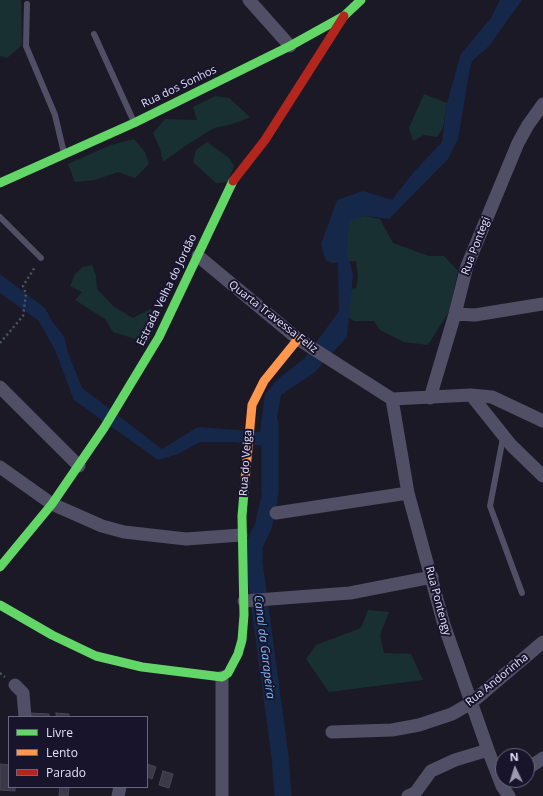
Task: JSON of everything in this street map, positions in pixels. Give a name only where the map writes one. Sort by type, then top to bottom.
[{"type":"street","points":[[249,0],[290,46]]},
{"type":"street","name":"Rua dos Sonhos","points":[[0,183],[134,123],[290,46],[344,16],[361,0]]},
{"type":"street","name":"Estrada Velha do Jordão","points":[[1,565],[52,504],[80,466],[120,403],[159,337],[232,183],[273,127],[344,16]]},
{"type":"street","name":"Rua Pontegi","points":[[430,398],[455,314],[466,266],[505,173],[528,125],[543,104]]},
{"type":"street","name":"Quarta Travessa Feliz","points":[[198,256],[303,343],[392,399]]},
{"type":"street","points":[[455,314],[475,315],[543,304]]},
{"type":"street","name":"Rua do Veiga","points":[[222,677],[228,673],[232,667],[242,640],[244,601],[241,536],[249,424],[252,405],[264,381],[303,343]]},
{"type":"street","points":[[0,387],[80,466]]},
{"type":"street","points":[[471,395],[504,436],[543,476]]},
{"type":"street","points":[[392,399],[471,395],[492,397],[543,420]]},
{"type":"street","name":"Rua Pontengy","points":[[392,399],[408,493],[444,625],[488,750],[495,763]]},
{"type":"street","points":[[0,467],[52,504],[102,526],[124,532],[186,539],[241,536]]},
{"type":"street","points":[[276,513],[408,493]]},
{"type":"street","points":[[244,601],[350,593],[432,577]]},
{"type":"street","points":[[0,605],[52,635],[96,656],[142,667],[222,677],[222,796]]},
{"type":"street","name":"Rua Andorinha","points":[[332,732],[392,730],[419,725],[452,714],[471,703],[543,642]]},
{"type":"street","points":[[15,685],[23,693],[25,716]]},
{"type":"street","points":[[408,796],[415,793],[432,771],[455,760],[488,750]]},
{"type":"lane","points":[[27,4],[26,46],[56,115],[64,154]]},
{"type":"lane","points":[[94,34],[134,123]]},
{"type":"lane","points":[[0,216],[41,258]]},
{"type":"lane","points":[[504,436],[490,506],[522,593]]},
{"type":"path","points":[[0,343],[23,316],[26,294],[23,286],[41,258]]},
{"type":"green space","points":[[0,0],[21,0],[22,45],[7,58],[0,56]]},
{"type":"green space","points":[[424,94],[447,103],[443,128],[437,137],[424,135],[413,141],[409,128]]},
{"type":"green space","points":[[215,96],[229,98],[250,117],[233,124],[214,128],[163,162],[160,149],[153,133],[165,119],[197,120],[193,107]]},
{"type":"green space","points":[[134,139],[145,152],[149,164],[135,178],[118,172],[95,180],[75,182],[68,164],[111,145]]},
{"type":"green space","points":[[207,142],[229,158],[234,166],[228,182],[216,183],[193,162],[196,150]]},
{"type":"green space","points":[[341,201],[365,216],[380,219],[393,243],[429,256],[444,256],[458,271],[450,310],[428,345],[404,342],[380,330],[374,321],[354,321],[339,311],[339,291],[356,288],[358,277],[356,261],[331,263],[321,244]]},
{"type":"green space","points":[[92,265],[96,276],[97,289],[113,306],[133,318],[150,309],[158,316],[148,343],[113,332],[105,319],[75,300],[82,292],[70,286],[75,274],[83,267]]},
{"type":"green space","points":[[368,610],[389,612],[380,635],[384,653],[411,654],[423,680],[329,692],[306,659],[316,645],[361,628]]},
{"type":"water","points":[[500,0],[522,0],[489,46],[472,61],[458,139],[448,159],[389,219],[365,216],[350,221],[347,254],[353,274],[347,337],[315,372],[281,395],[277,418],[278,448],[235,442],[200,442],[178,454],[158,460],[74,400],[55,350],[39,321],[0,293],[0,274],[45,308],[53,323],[64,336],[68,353],[82,388],[162,449],[198,427],[260,432],[265,394],[278,379],[305,358],[339,311],[338,263],[326,261],[321,244],[337,200],[363,191],[392,200],[413,173],[442,142],[447,103],[461,54],[491,18]]},
{"type":"building","points":[[29,713],[49,714],[49,716],[29,716]]},
{"type":"building","points":[[56,713],[69,714],[69,716],[56,716]]},
{"type":"building","points":[[0,764],[8,765],[8,788],[15,788],[15,791],[0,790]]},
{"type":"building","points":[[148,764],[156,767],[152,779],[148,777]]},
{"type":"building","points":[[163,771],[173,774],[169,788],[159,785]]},
{"type":"building","points":[[60,788],[69,788],[68,796],[59,796]]},
{"type":"waterway","name":"Canal da Garapeira","points":[[270,424],[270,493]]},
{"type":"waterway","name":"Canal da Garapeira","points":[[269,501],[263,527],[254,545],[254,563],[280,756],[283,796]]},
{"type":"traffic: fast","points":[[0,183],[134,123],[290,46],[344,16],[361,0]]},
{"type":"traffic: fast","points":[[0,567],[52,504],[104,428],[159,337],[233,181]]},
{"type":"traffic: fast","points":[[0,605],[52,635],[96,656],[142,667],[222,677],[228,673],[238,654],[242,640],[244,615],[242,516],[245,480]]},
{"type":"traffic: slow","points":[[245,480],[252,405],[264,381],[298,339]]},
{"type":"traffic: jam","points":[[233,181],[265,140],[344,16]]}]
